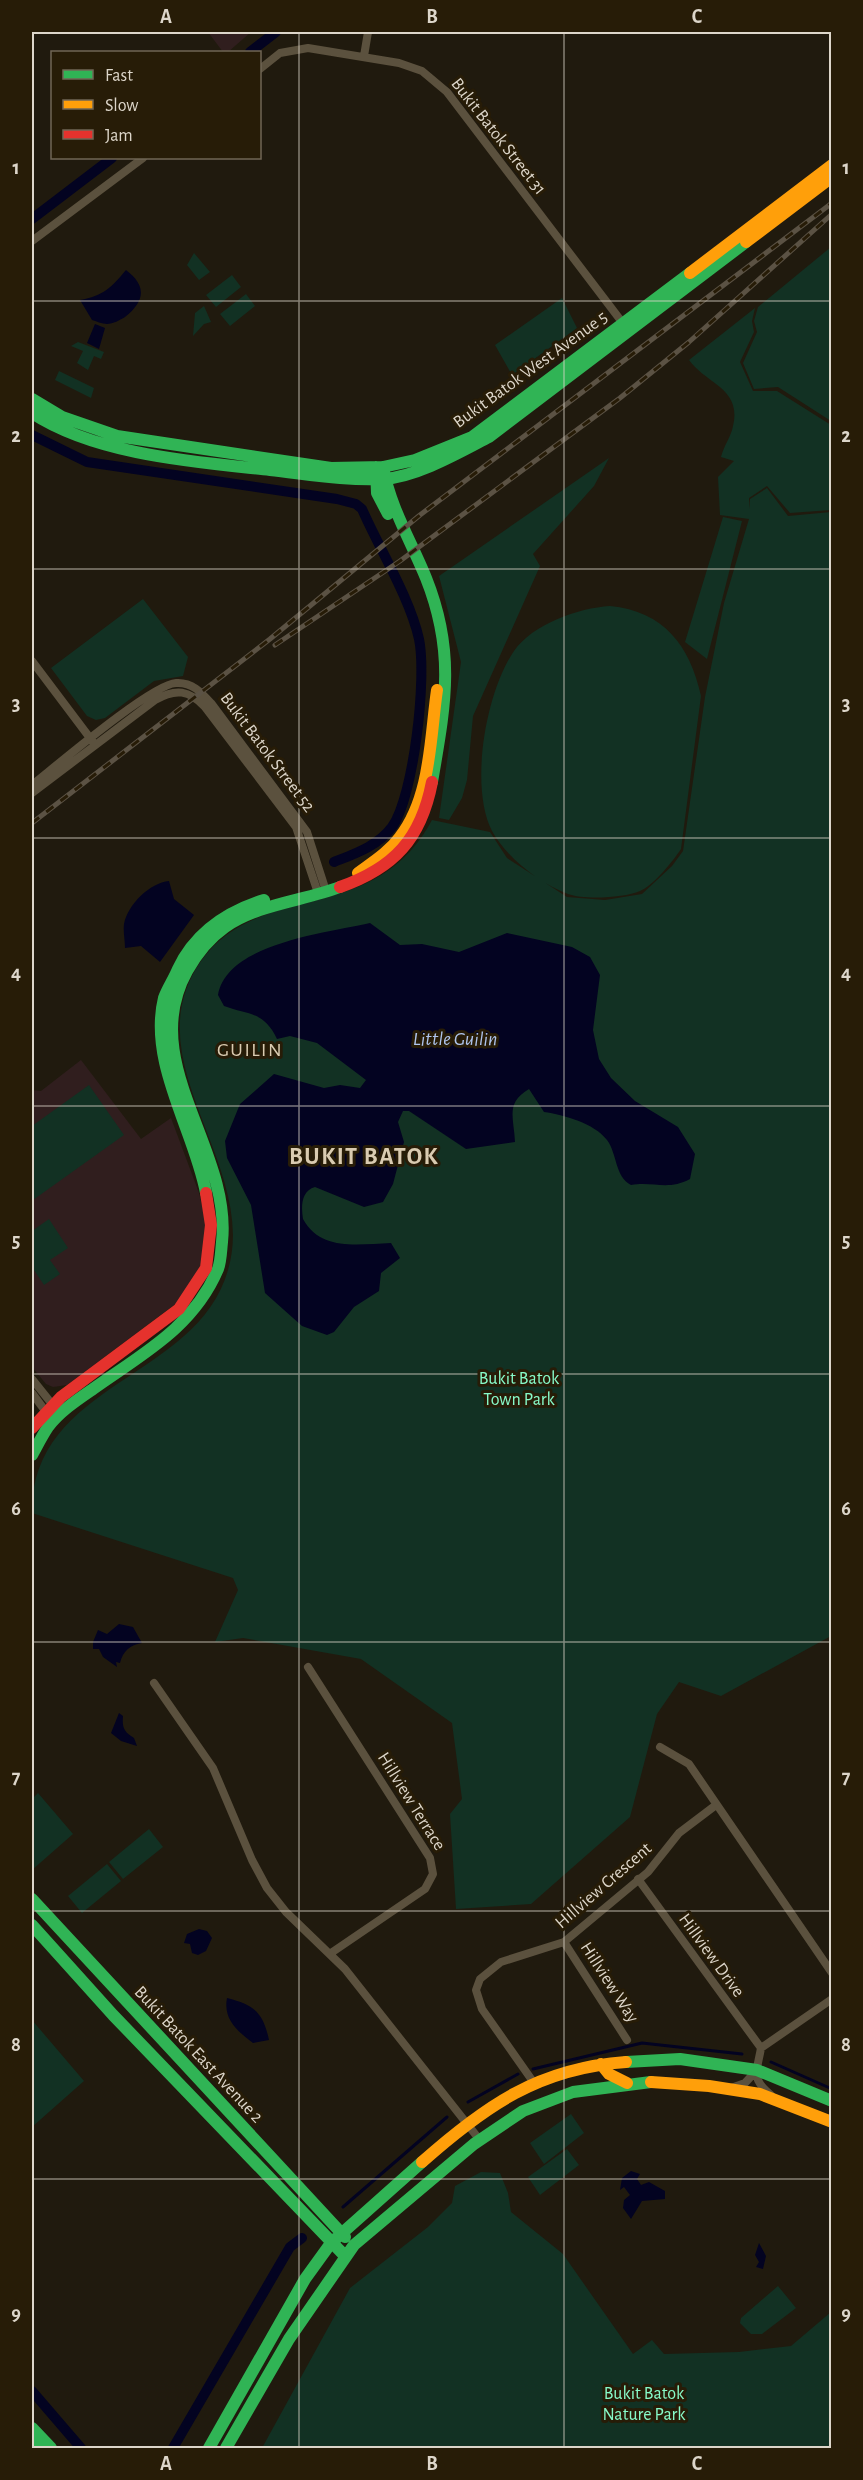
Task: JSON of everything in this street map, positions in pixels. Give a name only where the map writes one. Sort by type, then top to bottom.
[{"type":"street","points":[[364,56],[368,32]]},
{"type":"street","name":"Bukit Batok Street 31","points":[[261,68],[280,53],[308,48],[364,56],[422,71],[447,92],[626,328]]},
{"type":"street","points":[[32,241],[142,159]]},
{"type":"street","name":"Bukit Batok West Avenue 5","points":[[32,413],[52,426],[108,446],[225,465],[330,477],[380,473],[435,463],[474,446],[831,165]]},
{"type":"street","name":"Bukit Batok West Avenue 5","points":[[626,328],[831,177]]},
{"type":"street","name":"Bukit Batok West Avenue 5","points":[[32,399],[52,414],[90,429],[117,436],[331,468],[380,473]]},
{"type":"street","points":[[32,1428],[184,1322],[204,1298],[221,1260],[224,1229],[220,1198],[172,1051],[172,1007],[186,969],[210,939],[241,916],[321,888],[361,880],[380,870],[403,850],[424,814],[433,784],[446,684],[445,650],[430,591],[380,473]]},
{"type":"street","points":[[32,661],[93,742]]},
{"type":"street","name":"Bukit Batok Street 52","points":[[32,785],[166,693],[177,690],[188,693],[205,707],[296,827],[321,888]]},
{"type":"street","name":"Bukit Batok Street 52","points":[[32,793],[93,742]]},
{"type":"street","points":[[32,1379],[53,1413]]},
{"type":"street","points":[[32,1394],[53,1413]]},
{"type":"street","points":[[32,1455],[53,1413]]},
{"type":"street","name":"Hillview Terrace","points":[[308,1667],[430,1858],[433,1868],[431,1880],[425,1889],[331,1953]]},
{"type":"street","points":[[154,1683],[213,1768],[252,1860],[267,1888],[286,1912],[331,1953],[479,2139]]},
{"type":"street","points":[[660,1747],[689,1764],[831,1973]]},
{"type":"street","name":"Hillview Crescent","points":[[534,2083],[482,2009],[476,1990],[484,1975],[501,1962],[564,1942],[660,1861],[679,1833],[716,1805]]},
{"type":"street","name":"Hillview Drive","points":[[638,1879],[761,2048]]},
{"type":"street","name":"Bukit Batok East Avenue 2","points":[[32,1899],[354,2246]]},
{"type":"street","name":"Bukit Batok East Avenue 2","points":[[32,1924],[113,2015],[345,2256]]},
{"type":"street","name":"Hillview Way","points":[[564,1942],[627,2040]]},
{"type":"street","points":[[776,2099],[759,2084],[757,2070],[761,2048],[831,1999]]},
{"type":"street","points":[[209,2448],[305,2279],[331,2243],[467,2122],[509,2095],[534,2083],[601,2064],[680,2059],[757,2070],[831,2102]]},
{"type":"street","points":[[601,2064],[609,2074],[627,2083]]},
{"type":"street","points":[[729,2088],[745,2083],[757,2070]]},
{"type":"street","points":[[226,2448],[289,2339],[345,2256],[479,2139],[523,2111],[573,2092],[627,2083],[677,2082],[729,2088],[776,2099],[831,2122]]},
{"type":"street","points":[[32,2428],[51,2448]]},
{"type":"street","points":[[32,2443],[37,2448]]},
{"type":"shaded area","points":[[208,32],[251,32],[229,51],[222,51]]},
{"type":"shaded area","points":[[81,1060],[141,1139],[171,1118],[199,1193],[207,1228],[201,1265],[182,1299],[67,1385],[53,1387],[46,1384],[32,1367],[32,1090],[41,1091]]},
{"type":"green space","points":[[831,247],[831,421],[778,387],[754,389],[743,363],[757,332],[754,321],[758,307]]},
{"type":"green space","points":[[194,253],[210,272],[199,280],[187,265]]},
{"type":"green space","points":[[232,275],[241,287],[216,307],[206,295]]},
{"type":"green space","points":[[246,294],[255,306],[230,326],[220,314]]},
{"type":"green space","points":[[562,298],[577,328],[512,375],[495,345]]},
{"type":"green space","points":[[204,306],[211,322],[204,324],[193,336],[195,313]]},
{"type":"green space","name":"Bukit Batok Town Park","points":[[755,308],[752,321],[754,332],[740,362],[753,391],[777,391],[831,425],[831,510],[790,513],[767,486],[749,498],[749,509],[750,499],[767,488],[788,516],[831,512],[831,1636],[721,1696],[679,1682],[657,1714],[630,1817],[531,1904],[456,1909],[450,1814],[462,1799],[452,1723],[361,1659],[243,1638],[215,1642],[238,1590],[233,1578],[32,1513],[39,1469],[58,1435],[85,1408],[184,1336],[211,1307],[228,1270],[233,1231],[227,1191],[187,1075],[180,1037],[183,999],[201,961],[225,936],[253,920],[349,890],[380,876],[408,854],[432,820],[490,832],[507,858],[567,897],[605,900],[642,894],[672,866],[683,851],[705,697],[724,603],[749,519],[720,515],[718,477],[734,461],[721,457],[732,430],[734,413],[732,403],[721,388],[689,360]]},
{"type":"green space","points":[[78,342],[104,352],[101,359],[94,356],[88,370],[77,363],[83,351],[71,346]]},
{"type":"green space","points":[[59,371],[94,388],[91,398],[55,380]]},
{"type":"green space","points":[[609,458],[594,486],[533,554],[540,566],[473,716],[467,780],[462,798],[449,820],[439,818],[461,662],[439,576]]},
{"type":"green space","points":[[723,517],[742,521],[707,659],[685,642]]},
{"type":"green space","points":[[143,599],[188,657],[183,676],[154,681],[105,718],[96,720],[87,716],[51,668]]},
{"type":"green space","points":[[610,606],[629,609],[645,615],[660,623],[672,634],[690,662],[701,696],[681,849],[657,879],[640,891],[614,897],[594,898],[568,894],[546,884],[515,860],[498,841],[485,812],[481,765],[489,714],[496,690],[504,669],[522,641],[544,625],[557,619],[584,610]]},
{"type":"green space","points":[[89,1085],[124,1135],[33,1200],[32,1126]]},
{"type":"green space","points":[[49,1219],[68,1248],[50,1260],[60,1274],[44,1285],[32,1267],[32,1231]]},
{"type":"green space","points":[[38,1793],[73,1834],[32,1870],[32,1799]]},
{"type":"green space","points":[[149,1829],[163,1847],[123,1879],[109,1862]]},
{"type":"green space","points":[[107,1864],[121,1881],[82,1913],[68,1896]]},
{"type":"green space","points":[[32,2020],[84,2081],[32,2127]]},
{"type":"green space","points":[[571,2114],[584,2133],[544,2164],[530,2143]]},
{"type":"green space","points":[[567,2149],[579,2165],[540,2195],[528,2177]]},
{"type":"green space","name":"Bukit Batok Nature Park","points":[[481,2172],[500,2173],[508,2193],[511,2212],[563,2254],[633,2354],[652,2340],[664,2354],[739,2352],[791,2346],[831,2312],[831,2448],[262,2448],[350,2288],[428,2227],[452,2203],[455,2186]]},
{"type":"green space","points":[[778,2286],[796,2308],[762,2334],[751,2334],[740,2323],[741,2318]]},
{"type":"water","points":[[126,270],[138,282],[140,288],[141,294],[137,305],[125,317],[114,323],[105,324],[92,320],[80,300],[106,290]]},
{"type":"water","points":[[95,324],[105,328],[99,349],[87,343]]},
{"type":"water","points":[[169,881],[174,899],[194,915],[160,962],[141,946],[125,948],[124,924],[130,909],[147,890]]},
{"type":"water","name":"Little Guilin","points":[[370,923],[400,945],[422,944],[459,952],[507,933],[572,947],[590,957],[600,975],[593,1030],[599,1059],[611,1078],[635,1101],[678,1127],[695,1154],[690,1179],[682,1183],[631,1185],[619,1171],[610,1145],[601,1134],[587,1124],[544,1112],[529,1089],[521,1094],[514,1106],[515,1142],[466,1149],[409,1111],[403,1111],[398,1122],[404,1142],[393,1184],[383,1202],[364,1207],[315,1187],[307,1192],[303,1200],[303,1219],[320,1237],[342,1244],[391,1243],[400,1258],[381,1273],[379,1291],[354,1307],[334,1332],[327,1335],[302,1326],[265,1293],[251,1205],[227,1158],[225,1141],[240,1104],[274,1074],[324,1088],[340,1085],[360,1088],[366,1080],[317,1043],[290,1036],[277,1039],[267,1023],[255,1015],[224,1006],[218,995],[225,977],[240,963],[259,952],[305,936]]},
{"type":"water","points":[[119,1624],[133,1627],[142,1643],[128,1649],[120,1663],[116,1662],[117,1667],[103,1657],[99,1649],[93,1649],[93,1642],[98,1630],[107,1634]]},
{"type":"water","points":[[119,1713],[123,1716],[124,1729],[134,1738],[137,1746],[121,1741],[111,1733]]},
{"type":"water","points":[[199,1929],[207,1931],[212,1938],[206,1951],[198,1955],[192,1953],[190,1944],[184,1943],[187,1934]]},
{"type":"water","points":[[227,1998],[256,2011],[264,2023],[269,2040],[253,2043],[232,2024],[227,2012]]},
{"type":"water","points":[[631,2171],[640,2174],[637,2179],[641,2185],[649,2182],[665,2191],[665,2199],[642,2201],[631,2219],[623,2208],[624,2200],[630,2195],[624,2187],[620,2190],[622,2178]]},
{"type":"water","points":[[759,2243],[766,2256],[763,2269],[756,2267],[759,2262],[755,2255]]},
{"type":"waterway","points":[[251,51],[276,32]]},
{"type":"waterway","points":[[32,219],[111,159]]},
{"type":"waterway","points":[[32,435],[87,462],[337,499],[356,504],[362,509],[415,623],[421,657],[420,707],[407,790],[392,827],[373,844],[334,862]]},
{"type":"waterway","points":[[533,2069],[642,2043],[742,2054]]},
{"type":"waterway","points":[[771,2062],[832,2089]]},
{"type":"waterway","points":[[468,2102],[518,2074]]},
{"type":"waterway","points":[[343,2207],[447,2117]]},
{"type":"waterway","points":[[173,2448],[290,2247],[302,2238]]},
{"type":"waterway","points":[[32,2391],[81,2448]]},
{"type":"railway","points":[[32,823],[270,639],[420,515],[832,203]]},
{"type":"railway","points":[[275,645],[400,561],[620,398],[689,342],[832,214]]},
{"type":"traffic: fast","points":[[32,413],[86,438],[116,447],[179,460],[341,478],[383,479],[410,474],[438,463],[489,437],[746,242]]},
{"type":"traffic: fast","points":[[32,399],[62,417],[117,436],[331,468],[383,467],[415,460],[472,437],[690,273]]},
{"type":"traffic: fast","points":[[376,467],[377,493],[388,514]]},
{"type":"traffic: fast","points":[[383,467],[396,510],[426,578],[435,605],[445,655],[444,704],[432,782]]},
{"type":"traffic: fast","points":[[32,1455],[48,1427],[63,1411],[147,1351],[180,1324],[195,1308],[219,1266],[222,1242],[221,1207],[214,1173],[178,1073],[172,1039],[174,1005],[187,971],[208,941],[238,919],[266,908],[340,887]]},
{"type":"traffic: fast","points":[[206,1193],[193,1146],[167,1072],[162,1047],[161,1023],[164,998],[185,956],[203,935],[237,911],[264,900]]},
{"type":"traffic: fast","points":[[32,1899],[345,2237]]},
{"type":"traffic: fast","points":[[32,1925],[113,2015],[345,2256]]},
{"type":"traffic: fast","points":[[626,2062],[680,2059],[757,2070],[832,2101]]},
{"type":"traffic: fast","points":[[226,2448],[289,2339],[354,2245],[474,2144],[523,2111],[573,2092],[651,2082]]},
{"type":"traffic: fast","points":[[209,2448],[305,2279],[331,2243],[422,2162]]},
{"type":"traffic: fast","points":[[32,2428],[51,2448]]},
{"type":"traffic: fast","points":[[32,2443],[37,2448]]},
{"type":"traffic: slow","points":[[690,273],[832,165]]},
{"type":"traffic: slow","points":[[746,242],[832,177]]},
{"type":"traffic: slow","points":[[358,873],[396,842],[418,804],[428,766],[437,690]]},
{"type":"traffic: slow","points":[[422,2162],[468,2124],[515,2093],[566,2072],[626,2062]]},
{"type":"traffic: slow","points":[[601,2064],[609,2074],[627,2083]]},
{"type":"traffic: slow","points":[[651,2082],[709,2086],[760,2094],[832,2122]]},
{"type":"traffic: jam","points":[[340,887],[376,871],[402,849],[421,820],[432,782]]},
{"type":"traffic: jam","points":[[32,1428],[61,1397],[179,1309],[206,1268],[211,1225],[206,1193]]},
{"type":"district","name":"GUILIN","points":[[250,1049]]},
{"type":"district","name":"BUKIT BATOK","points":[[364,1156]]}]
